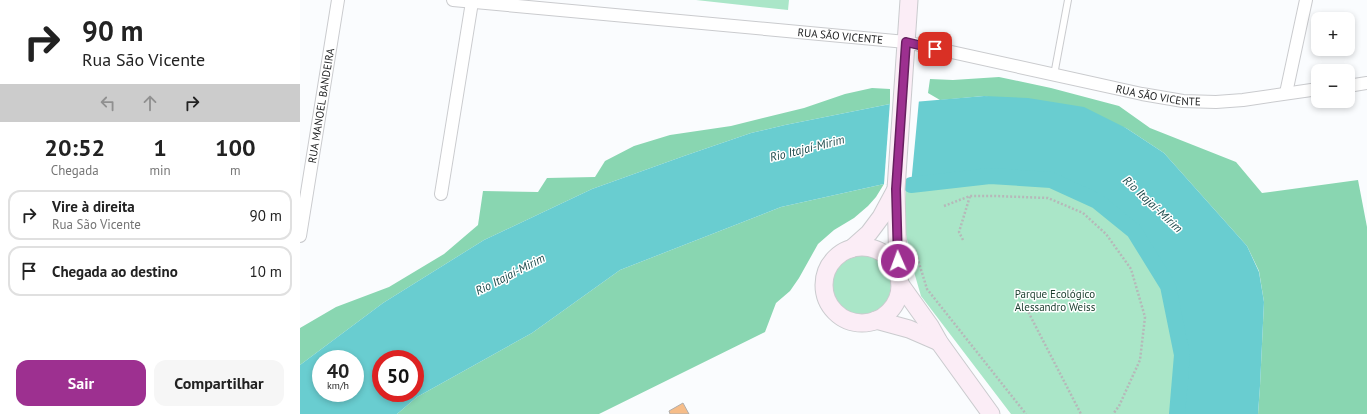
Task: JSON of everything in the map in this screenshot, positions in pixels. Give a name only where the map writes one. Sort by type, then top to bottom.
[{"type":"main road","points":[[909,0],[896,187],[899,278],[898,296],[886,315],[865,323],[853,322],[843,318],[834,311],[828,301],[824,289],[825,276],[830,264],[839,254],[851,249],[862,247],[874,249],[884,254],[893,262],[899,278],[939,342],[991,414]]},
{"type":"main road","points":[[851,249],[869,233],[881,217],[896,187]]},
{"type":"main road","points":[[876,320],[909,329],[939,342]]},
{"type":"street","name":"RUA MANOEL BANDEIRA","points":[[300,236],[338,0]]},
{"type":"street","name":"RUA SÃO VICENTE","points":[[453,0],[906,42],[1142,94],[1183,101],[1216,102],[1243,100],[1311,90]]},
{"type":"street","points":[[1286,93],[1306,0]]},
{"type":"street","points":[[442,194],[472,2]]},
{"type":"street","points":[[1355,85],[1367,84]]},
{"type":"lane","points":[[1054,75],[1068,0]]},
{"type":"path","points":[[963,240],[959,232],[970,196]]},
{"type":"path","points":[[944,206],[970,196],[1048,198],[1083,213],[1106,234],[1131,269],[1145,317],[1140,360],[1119,406],[1112,414]]},
{"type":"path","points":[[914,247],[927,289],[1026,414]]},
{"type":"path","points":[[1021,298],[1081,414]]},
{"type":"green space","points":[[696,0],[789,0],[788,10]]},
{"type":"green space","points":[[999,77],[1051,88],[1119,106],[1150,128],[1236,162],[1262,193],[1358,180],[1367,227],[1367,414],[1258,414],[1264,302],[1259,271],[1247,246],[1164,153],[1126,128],[984,96],[940,100],[928,93],[930,79],[953,80]]},
{"type":"green space","points":[[872,88],[890,89],[890,104],[751,133],[592,189],[484,240],[383,303],[320,350],[312,350],[312,356],[300,365],[300,328],[336,307],[389,287],[444,254],[478,225],[483,191],[538,192],[547,178],[595,177],[605,161],[634,146],[670,135],[731,126],[804,108],[845,94]]},
{"type":"green space","name":"Parque Ecológico Alessandro Weiss","points":[[990,176],[1051,180],[1097,201],[1134,231],[1168,286],[1182,355],[1177,414],[1011,414],[921,296],[912,265],[904,224],[906,184],[911,185]]},
{"type":"green space","points":[[884,184],[868,206],[854,218],[834,230],[818,244],[790,291],[776,303],[765,332],[599,414],[397,414],[411,402],[424,402],[424,393],[532,333],[620,270],[781,207]]},
{"type":"green space","points":[[855,255],[867,255],[878,260],[886,268],[891,279],[889,297],[878,310],[867,315],[855,315],[844,310],[836,302],[831,291],[831,279],[836,268],[844,260]]},
{"type":"water","name":"Rio Itajaí-Mirim","points":[[984,96],[1028,98],[1084,107],[1126,128],[1164,153],[1247,246],[1259,272],[1264,302],[1258,414],[1177,414],[1182,355],[1168,286],[1134,231],[1097,201],[1051,180],[990,176],[911,185],[884,184],[781,207],[620,270],[532,333],[424,393],[424,350],[372,350],[372,402],[411,402],[397,414],[300,414],[300,365],[312,356],[312,402],[364,402],[364,350],[320,350],[383,303],[484,240],[592,189],[751,133],[890,104]]},
{"type":"pier","points":[[919,100],[911,185],[884,184],[890,102]]},
{"type":"building","points":[[683,403],[689,414],[670,414],[669,411]]},
{"type":"waterway","points":[[911,185],[990,176],[1051,180],[1097,201],[1134,231],[1168,286],[1182,355],[1177,414]]},
{"type":"route","points":[[898,261],[896,189],[906,42],[935,49]]}]
